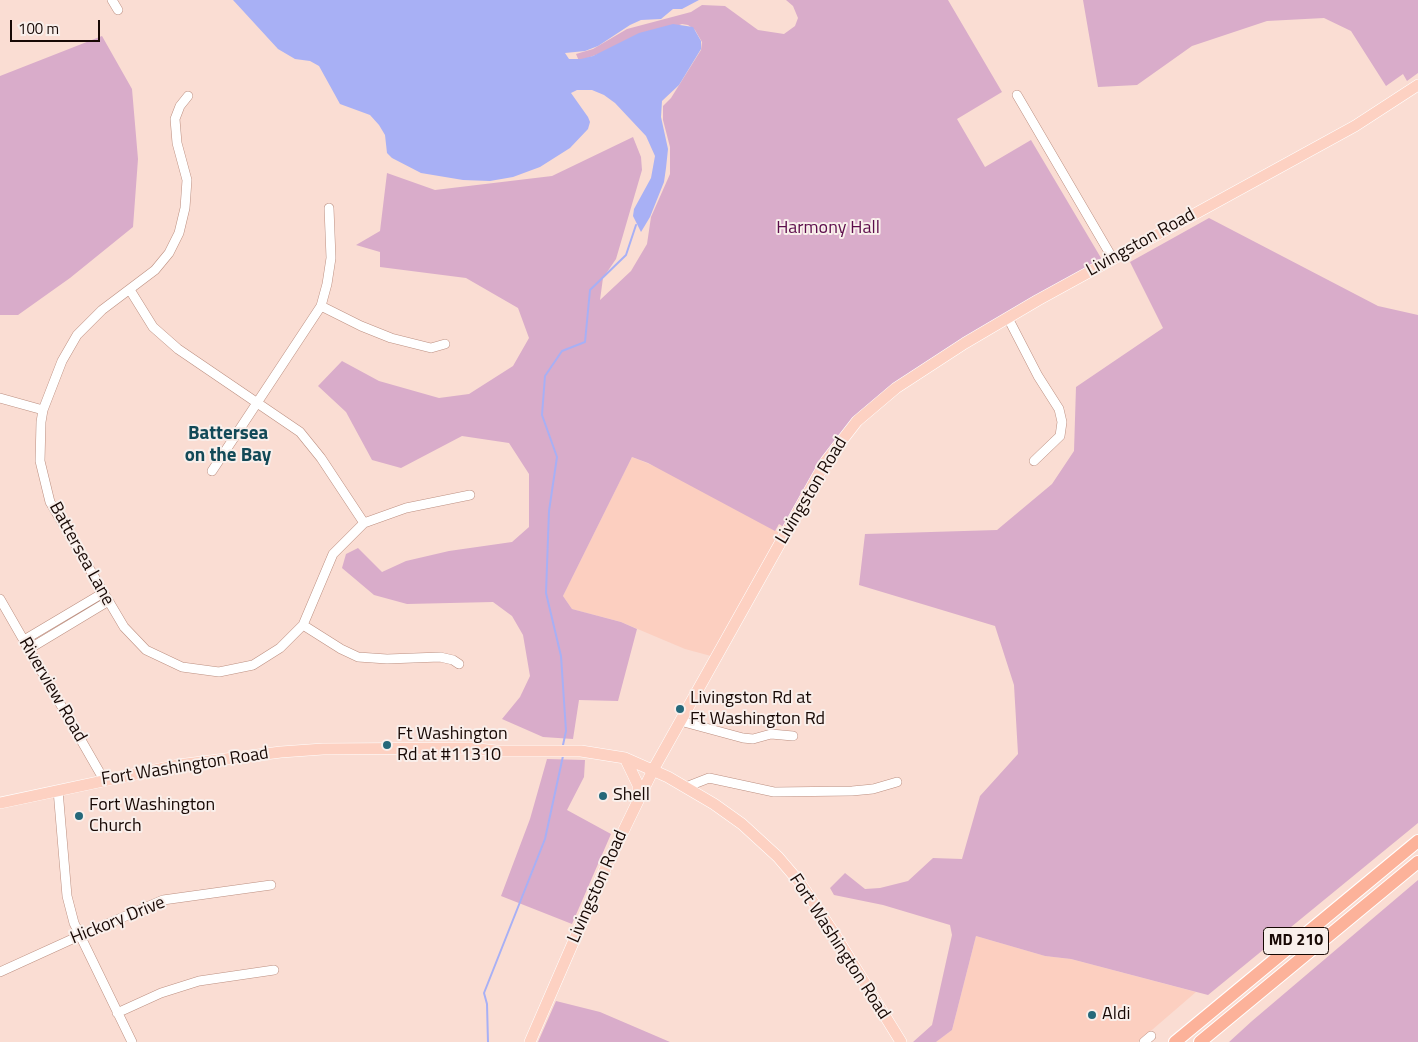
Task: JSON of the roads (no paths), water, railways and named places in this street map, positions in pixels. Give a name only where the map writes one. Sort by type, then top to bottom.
[{"type":"highway","name":"MD 210","points":[[1175,1042],[1418,841]]},
{"type":"highway","name":"MD 210","points":[[1200,1042],[1418,862]]},
{"type":"main road","name":"Livingston Road","points":[[530,1042],[638,798],[826,462],[843,437],[865,413],[896,388],[1008,318],[1355,126],[1418,85]]},
{"type":"main road","name":"Fort Washington Road","points":[[0,803],[216,758],[323,749],[460,748],[496,751],[594,752],[625,758],[686,786],[742,824],[790,871],[832,930],[901,1042]]},
{"type":"main road","points":[[625,758],[638,785],[638,798]]},
{"type":"street","points":[[112,0],[118,10]]},
{"type":"street","points":[[1018,95],[1114,259]]},
{"type":"street","name":"Battersea Lane","points":[[188,96],[180,106],[175,119],[177,143],[187,180],[182,224],[174,244],[162,262],[130,290],[98,314],[77,335],[62,361],[43,410],[39,455],[47,493],[64,527],[105,598],[128,633],[146,650],[182,667],[203,671],[227,671],[261,661],[285,644],[303,625],[333,554],[364,523],[406,508],[470,495]]},
{"type":"street","points":[[212,471],[321,306],[329,278],[331,258],[329,208]]},
{"type":"street","points":[[130,290],[148,320],[163,337],[196,362],[289,423],[311,444],[364,523]]},
{"type":"street","points":[[321,306],[361,326],[391,338],[431,348],[446,344]]},
{"type":"street","points":[[1008,318],[1038,376],[1058,409],[1062,422],[1060,436],[1034,461]]},
{"type":"street","points":[[0,398],[43,410]]},
{"type":"street","points":[[24,640],[105,598]]},
{"type":"street","points":[[29,649],[105,598]]},
{"type":"street","name":"Riverview Road","points":[[0,599],[104,780]]},
{"type":"street","points":[[303,625],[340,649],[358,657],[387,660],[440,657],[453,660],[459,664]]},
{"type":"street","points":[[680,721],[753,739],[771,734],[793,736]]},
{"type":"street","points":[[686,786],[709,778],[774,792],[852,791],[873,790],[897,782]]},
{"type":"street","points":[[58,790],[68,896],[79,936],[132,1042]]},
{"type":"street","name":"Hickory Drive","points":[[0,972],[163,900],[270,885]]},
{"type":"street","points":[[117,1013],[161,993],[199,981],[274,970]]},
{"type":"water","points":[[233,0],[699,0],[682,9],[673,9],[661,19],[641,20],[630,25],[598,46],[585,51],[565,53],[569,59],[593,56],[639,33],[673,24],[693,27],[701,41],[701,49],[679,85],[662,101],[661,117],[668,149],[664,182],[650,217],[641,232],[633,216],[634,209],[651,178],[655,156],[646,136],[615,103],[604,95],[592,90],[577,90],[571,93],[588,117],[590,122],[588,129],[570,148],[540,167],[513,177],[490,181],[463,180],[421,173],[392,158],[387,153],[385,135],[370,115],[340,104],[319,66],[310,61],[295,59],[278,49]]},
{"type":"waterway","points":[[563,745],[566,731],[561,656],[546,593],[549,511],[557,457],[542,415],[545,376],[562,351],[585,342],[590,290],[626,255],[636,225]]},
{"type":"waterway","points":[[488,1042],[487,1004],[484,993],[545,839],[563,756]]},
{"type":"place","name":"Livingston Rd at Ft Washington Rd","points":[[680,709]]},
{"type":"place","name":"Ft Washington Rd at #11310","points":[[387,745]]},
{"type":"place","name":"Shell","points":[[603,796]]},
{"type":"place","name":"Fort Washington Church","points":[[79,816]]},
{"type":"place","name":"Aldi","points":[[1092,1015]]},
{"type":"district","name":"Battersea on the Bay","points":[[228,445]]},
{"type":"park label","name":"Harmony Hall","points":[[828,229]]}]
